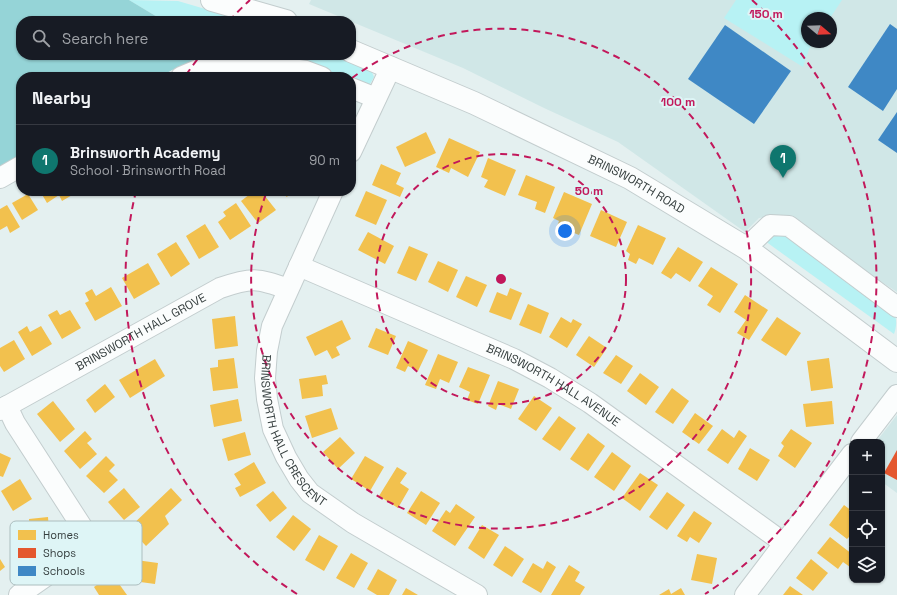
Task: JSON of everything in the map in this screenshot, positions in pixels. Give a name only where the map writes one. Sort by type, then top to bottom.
[{"type":"main road","points":[[212,0],[268,16]]},
{"type":"main road","name":"BRINSWORTH ROAD","points":[[356,53],[474,103],[630,178],[746,248],[896,357]]},
{"type":"street","points":[[193,72],[200,69],[226,66],[268,66],[309,72]]},
{"type":"street","points":[[356,141],[391,67]]},
{"type":"street","points":[[356,90],[376,98]]},
{"type":"street","points":[[0,178],[16,169]]},
{"type":"street","name":"BRINSWORTH HALL CRESCENT","points":[[331,196],[272,326],[267,351],[265,378],[267,399],[273,429],[286,457],[299,479],[310,493],[353,523],[477,595]]},
{"type":"street","points":[[746,248],[770,225],[789,226],[897,307]]},
{"type":"street","name":"BRINSWORTH HALL AVENUE","points":[[299,266],[514,359],[550,378],[590,403],[784,543]]},
{"type":"street","name":"BRINSWORTH HALL GROVE","points":[[4,408],[220,288],[252,279],[264,281],[288,289]]},
{"type":"street","points":[[863,439],[897,395]]},
{"type":"street","points":[[4,408],[78,521]]},
{"type":"street","points":[[745,595],[849,458]]},
{"type":"street","points":[[19,595],[33,585]]},
{"type":"shaded area","points":[[0,0],[129,0],[156,16],[16,16],[16,60],[207,60],[169,72],[16,72],[16,158],[0,167]]},
{"type":"shaded area","points":[[129,0],[178,1],[229,16],[156,16]]},
{"type":"shaded area","points":[[311,0],[897,0],[897,292],[780,215],[759,218],[745,232],[618,142],[463,68],[356,24],[356,16],[338,16],[309,4]]},
{"type":"shaded area","points":[[736,0],[842,0],[834,12],[801,12],[801,48],[810,48],[803,67],[724,18]]},
{"type":"shaded area","points":[[283,60],[348,60],[371,70],[374,77],[370,84],[365,86],[356,83],[356,72],[326,72],[303,64]]},
{"type":"shaded area","points":[[774,234],[787,234],[893,311],[896,322],[894,334],[765,241]]},
{"type":"shaded area","points":[[897,415],[897,493],[885,484],[885,439],[878,439]]},
{"type":"building: Homes","points":[[426,132],[436,153],[405,167],[396,147]]},
{"type":"building: Homes","points":[[449,138],[480,152],[468,177],[451,168],[449,173],[436,167]]},
{"type":"building: Homes","points":[[488,158],[516,170],[505,196],[484,187],[488,180],[481,177]]},
{"type":"building: Homes","points":[[381,164],[401,173],[396,184],[404,188],[400,197],[372,185]]},
{"type":"building: Homes","points":[[526,175],[555,187],[545,213],[535,209],[537,202],[518,195]]},
{"type":"building: Homes","points":[[366,191],[387,200],[376,225],[355,216]]},
{"type":"building: Homes","points":[[564,192],[592,204],[579,235],[557,226],[559,221],[553,218]]},
{"type":"building: Homes","points":[[24,196],[29,196],[38,210],[22,220],[12,203]]},
{"type":"building: Homes","points":[[43,196],[58,196],[47,203]]},
{"type":"building: Homes","points":[[60,196],[71,196],[62,201]]},
{"type":"building: Homes","points":[[248,196],[265,196],[276,210],[258,223],[241,201]]},
{"type":"building: Homes","points":[[236,203],[251,226],[230,240],[218,222],[226,216],[223,212]]},
{"type":"building: Homes","points":[[7,205],[20,227],[10,233],[7,226],[0,230],[0,209]]},
{"type":"building: Homes","points":[[601,210],[627,222],[616,247],[590,236]]},
{"type":"building: Homes","points":[[205,224],[219,247],[199,259],[186,236]]},
{"type":"building: Homes","points":[[638,225],[666,238],[653,265],[639,258],[636,264],[628,260],[630,254],[626,251]]},
{"type":"building: Homes","points":[[368,232],[394,246],[385,264],[358,250]]},
{"type":"building: Homes","points":[[176,242],[190,264],[171,277],[157,254]]},
{"type":"building: Homes","points":[[409,246],[428,254],[416,281],[397,273]]},
{"type":"building: Homes","points":[[678,247],[703,262],[690,282],[676,273],[671,279],[661,273]]},
{"type":"building: Homes","points":[[438,261],[458,270],[448,292],[428,282]]},
{"type":"building: Homes","points":[[148,263],[160,284],[134,299],[122,278]]},
{"type":"building: Homes","points":[[711,267],[738,284],[720,313],[707,305],[713,296],[698,286]]},
{"type":"building: Homes","points":[[466,276],[487,285],[477,307],[456,297]]},
{"type":"building: Homes","points":[[111,287],[122,306],[95,321],[85,303],[89,301],[85,293],[92,289],[96,296]]},
{"type":"building: Homes","points":[[510,288],[522,293],[511,320],[489,312],[497,292],[507,296]]},
{"type":"building: Homes","points":[[745,295],[768,310],[749,340],[737,333],[746,320],[734,312]]},
{"type":"building: Homes","points":[[528,304],[549,313],[541,334],[519,325]]},
{"type":"building: Homes","points":[[57,310],[60,315],[70,310],[81,328],[62,339],[48,315]]},
{"type":"building: Homes","points":[[235,316],[238,346],[215,349],[212,319]]},
{"type":"building: Homes","points":[[561,317],[571,323],[573,319],[582,324],[567,348],[549,337]]},
{"type":"building: Homes","points":[[777,317],[801,333],[786,356],[761,340]]},
{"type":"building: Homes","points":[[342,320],[351,339],[336,347],[340,355],[332,359],[327,350],[315,356],[306,337]]},
{"type":"building: Homes","points":[[27,326],[30,332],[41,326],[52,344],[32,356],[18,332]]},
{"type":"building: Homes","points":[[376,328],[396,336],[388,355],[368,347]]},
{"type":"building: Homes","points":[[589,336],[607,348],[594,367],[576,355]]},
{"type":"building: Homes","points":[[14,340],[25,359],[4,372],[0,366],[0,348]]},
{"type":"building: Homes","points":[[408,341],[428,350],[418,371],[408,366],[405,372],[396,368]]},
{"type":"building: Homes","points":[[438,354],[458,362],[449,383],[440,379],[436,389],[425,385]]},
{"type":"building: Homes","points":[[616,355],[633,366],[621,384],[603,373]]},
{"type":"building: Homes","points":[[234,358],[238,388],[213,391],[210,368],[218,367],[218,360]]},
{"type":"building: Homes","points":[[829,358],[833,388],[811,391],[807,361]]},
{"type":"building: Homes","points":[[155,359],[165,376],[130,398],[119,380]]},
{"type":"building: Homes","points":[[468,367],[490,375],[478,404],[467,400],[470,392],[459,387]]},
{"type":"building: Homes","points":[[640,373],[659,387],[646,405],[627,391]]},
{"type":"building: Homes","points":[[326,375],[328,384],[322,385],[323,396],[302,399],[299,379]]},
{"type":"building: Homes","points":[[498,381],[519,389],[511,409],[498,404],[496,410],[488,406]]},
{"type":"building: Homes","points":[[105,384],[115,397],[95,413],[86,400]]},
{"type":"building: Homes","points":[[672,388],[689,401],[673,424],[655,412]]},
{"type":"building: Homes","points":[[534,396],[552,408],[536,431],[518,419]]},
{"type":"building: Homes","points":[[238,399],[242,421],[214,427],[210,405]]},
{"type":"building: Homes","points":[[53,401],[75,429],[60,442],[37,414]]},
{"type":"building: Homes","points":[[832,401],[834,424],[806,427],[803,404]]},
{"type":"building: Homes","points":[[331,408],[338,429],[312,438],[305,416]]},
{"type":"building: Homes","points":[[695,413],[713,426],[699,444],[682,432]]},
{"type":"building: Homes","points":[[559,416],[576,428],[560,451],[542,439]]},
{"type":"building: Homes","points":[[722,429],[734,438],[739,430],[747,436],[728,464],[707,450]]},
{"type":"building: Homes","points":[[791,429],[812,443],[795,468],[778,456],[784,446],[781,443]]},
{"type":"building: Homes","points":[[85,431],[92,439],[87,443],[97,454],[80,469],[64,451]]},
{"type":"building: Homes","points":[[245,432],[251,455],[228,461],[222,439]]},
{"type":"building: Homes","points":[[588,433],[605,446],[588,471],[570,459]]},
{"type":"building: Homes","points":[[340,437],[355,453],[338,469],[323,452]]},
{"type":"building: Homes","points":[[750,448],[770,460],[757,481],[738,469]]},
{"type":"building: Homes","points":[[612,452],[631,466],[614,491],[594,477]]},
{"type":"building: Homes","points":[[0,453],[11,458],[3,477],[0,476]]},
{"type":"building: Homes","points":[[106,456],[115,465],[109,471],[118,480],[104,493],[86,476]]},
{"type":"building: Homes","points":[[365,456],[384,467],[370,491],[351,479]]},
{"type":"building: Homes","points":[[254,462],[266,483],[240,497],[235,488],[241,485],[234,474]]},
{"type":"building: Homes","points":[[397,467],[407,473],[400,483],[409,489],[398,508],[379,496]]},
{"type":"building: Homes","points":[[640,473],[658,485],[640,511],[622,498]]},
{"type":"building: Homes","points":[[20,479],[32,499],[13,511],[1,491]]},
{"type":"building: Homes","points":[[124,488],[140,507],[124,520],[108,502]]},
{"type":"building: Homes","points":[[171,488],[182,500],[165,516],[169,524],[146,546],[142,542],[142,521],[136,521]]},
{"type":"building: Homes","points":[[273,491],[287,508],[270,522],[256,505]]},
{"type":"building: Homes","points":[[421,491],[440,503],[426,525],[407,513]]},
{"type":"building: Homes","points":[[667,492],[685,505],[667,530],[649,517]]},
{"type":"building: Homes","points":[[456,504],[475,517],[455,546],[432,531],[446,510],[450,513]]},
{"type":"building: Homes","points":[[844,505],[849,509],[849,537],[847,539],[829,525]]},
{"type":"building: Homes","points":[[694,511],[712,523],[699,543],[690,537],[687,542],[677,536]]},
{"type":"building: Homes","points":[[293,515],[311,529],[294,551],[276,537]]},
{"type":"building: Homes","points":[[48,517],[48,521],[29,521],[29,519]]},
{"type":"building: Homes","points":[[482,525],[499,535],[484,559],[468,548]]},
{"type":"building: Homes","points":[[319,535],[338,546],[324,571],[305,560]]},
{"type":"building: Homes","points":[[830,537],[849,552],[849,566],[843,562],[838,569],[817,553]]},
{"type":"building: Homes","points":[[505,546],[524,559],[512,577],[493,565]]},
{"type":"building: Homes","points":[[351,553],[368,563],[354,588],[336,578]]},
{"type":"building: Homes","points":[[697,554],[717,558],[712,584],[691,580]]},
{"type":"building: Homes","points":[[0,559],[5,567],[0,571]]},
{"type":"building: Homes","points":[[811,559],[828,573],[813,591],[796,578]]},
{"type":"building: Homes","points":[[142,561],[158,563],[155,584],[142,582]]},
{"type":"building: Homes","points":[[547,561],[556,567],[541,593],[522,582],[533,563],[543,569]]},
{"type":"building: Homes","points":[[569,565],[580,572],[575,581],[585,587],[580,595],[551,595]]},
{"type":"building: Homes","points":[[378,569],[397,580],[389,595],[377,595],[367,589]]},
{"type":"building: Homes","points":[[97,585],[120,585],[127,595],[99,595],[94,587]]},
{"type":"building: Homes","points":[[790,586],[803,595],[783,595]]},
{"type":"building: Homes","points":[[406,588],[418,595],[402,595]]},
{"type":"building: Homes","points":[[681,588],[685,595],[659,595],[669,589],[671,594]]},
{"type":"building: Shops","points":[[897,450],[897,480],[885,474]]},
{"type":"building: Schools","points":[[890,24],[897,29],[897,89],[883,111],[848,87]]},
{"type":"building: Schools","points":[[725,25],[791,71],[754,124],[688,79]]},
{"type":"building: Schools","points":[[897,112],[897,153],[878,140]]},
{"type":"place","name":"Brinsworth Academy","points":[[783,178]]}]
